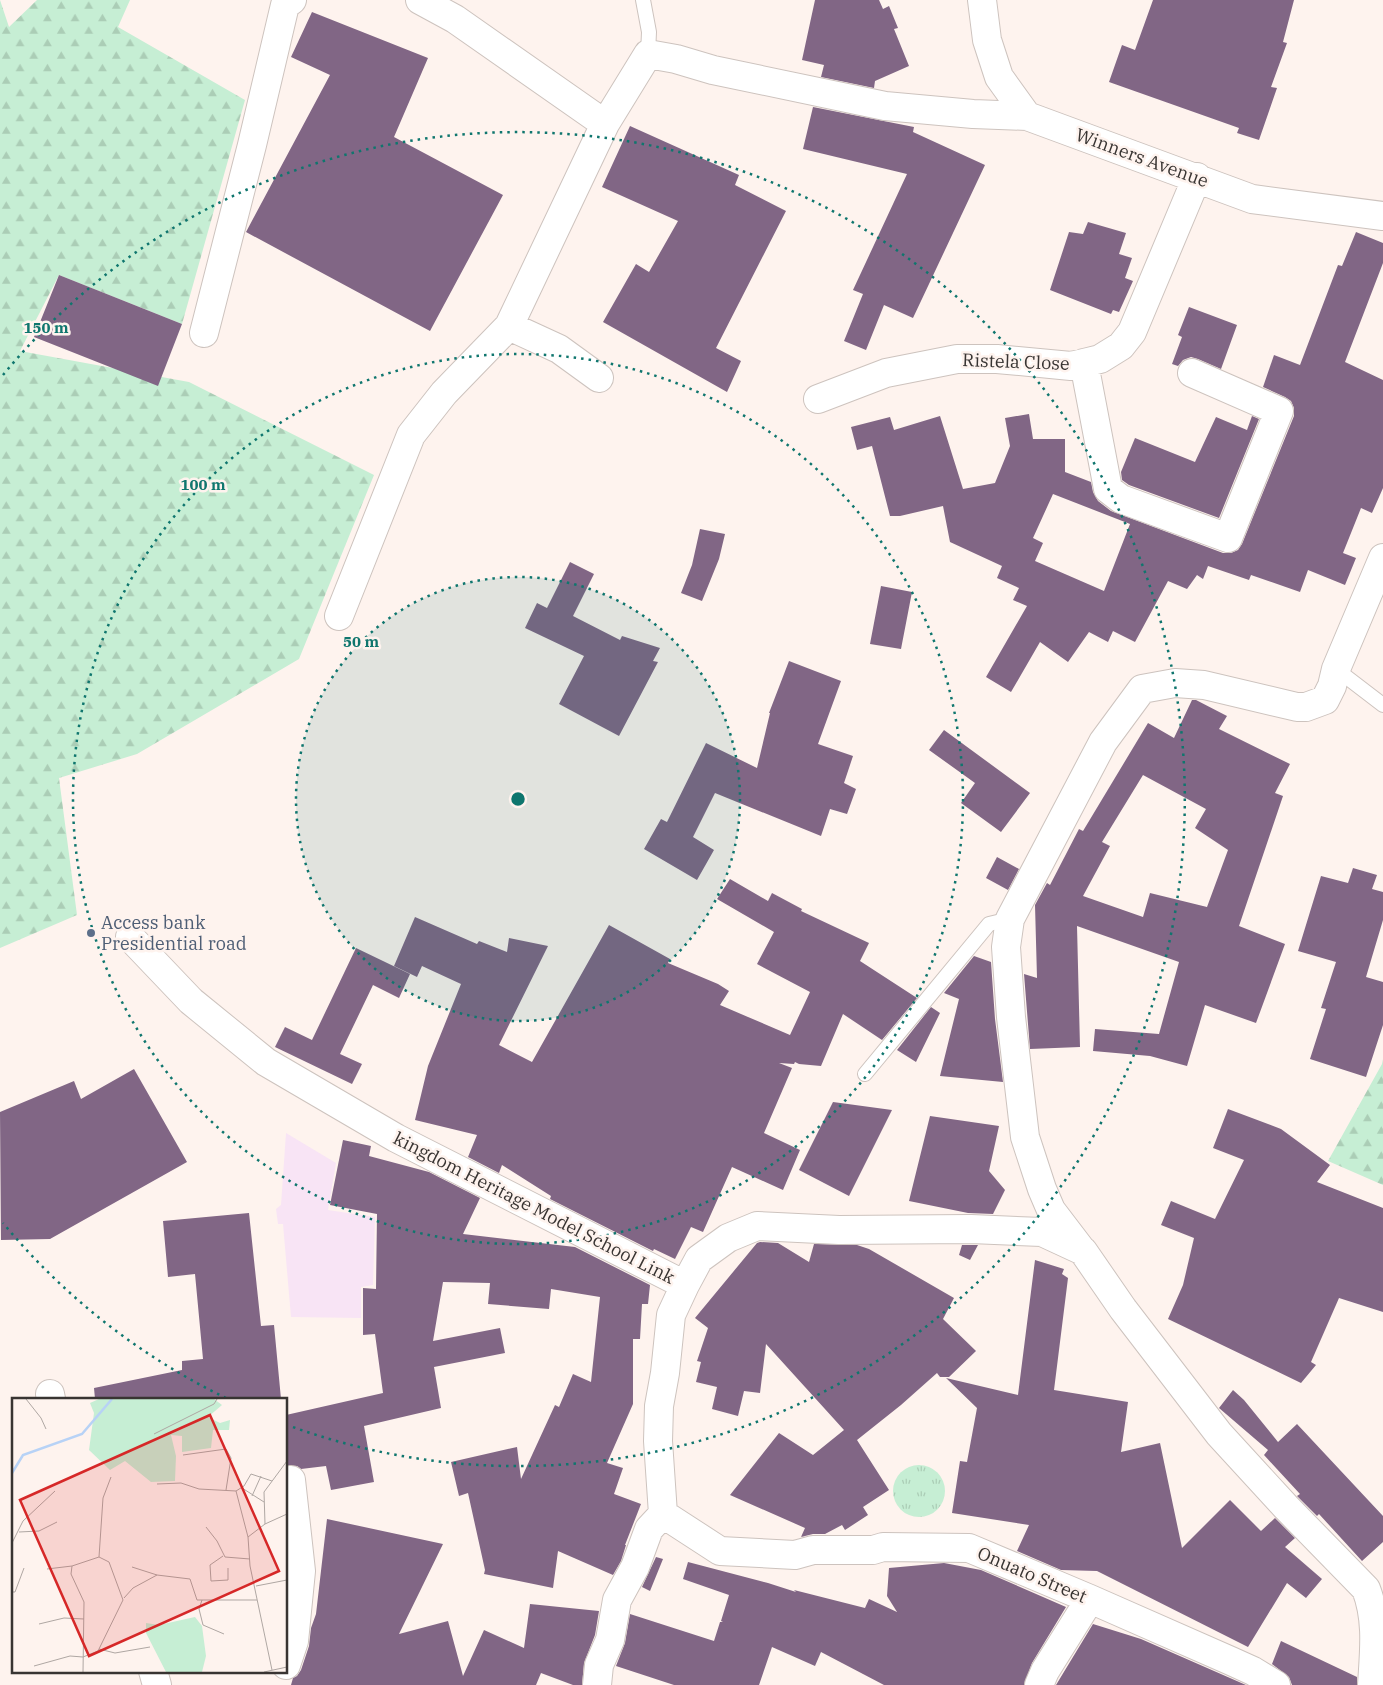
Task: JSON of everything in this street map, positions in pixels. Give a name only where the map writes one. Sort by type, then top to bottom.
[{"type":"street","points":[[204,333],[285,6],[292,0]]},
{"type":"street","points":[[420,0],[455,19],[605,124]]},
{"type":"street","points":[[982,0],[987,40],[999,77],[1027,116]]},
{"type":"street","points":[[339,616],[411,435],[444,393],[509,326],[605,124],[648,54]]},
{"type":"street","name":"Winners Avenue","points":[[648,54],[676,59],[713,70],[885,106],[973,114],[1027,116],[1197,177],[1252,199],[1383,216]]},
{"type":"street","name":"Ristela Close","points":[[818,399],[886,373],[957,359],[997,359],[1071,366],[1100,359],[1121,346],[1132,332],[1197,177]]},
{"type":"street","points":[[509,326],[558,349],[599,378]]},
{"type":"street","points":[[1084,363],[1108,490],[1121,499],[1228,538],[1279,411],[1192,373]]},
{"type":"street","points":[[1372,1685],[1375,1625],[1372,1605],[1375,1580],[1286,1507],[1219,1434],[1123,1309],[1051,1210],[1025,1137],[1011,1017],[1006,947],[1010,919],[1103,742],[1142,689],[1175,683],[1204,686],[1296,708],[1306,707],[1325,700],[1332,686],[1336,669],[1383,558]]},
{"type":"street","name":"kingdom Heritage Model School Link","points":[[130,937],[191,1001],[266,1062],[396,1138],[685,1285],[699,1259],[728,1238],[757,1226],[839,1230],[971,1229],[1042,1232],[1082,1251]]},
{"type":"street","points":[[597,1685],[600,1665],[610,1640],[617,1600],[635,1567],[649,1529],[663,1514],[659,1459],[659,1406],[665,1373],[671,1315],[685,1285]]},
{"type":"street","points":[[288,1659],[294,1640],[301,1571],[291,1480]]},
{"type":"street","name":"Onuato Street","points":[[663,1514],[720,1551],[796,1555],[813,1550],[873,1550],[883,1547],[969,1548],[1231,1661],[1253,1671],[1276,1685]]},
{"type":"street","points":[[1040,1685],[1045,1671],[1090,1599]]},
{"type":"street","points":[[153,1672],[157,1685]]},
{"type":"street","points":[[280,1685],[284,1672]]},
{"type":"lane","points":[[643,0],[649,32],[648,54]]},
{"type":"lane","points":[[1336,669],[1383,705]]},
{"type":"lane","points":[[865,1074],[989,924],[1010,919]]},
{"type":"shaded area","points":[[286,1133],[336,1163],[328,1210],[375,1217],[373,1285],[361,1287],[361,1318],[291,1317],[283,1224],[278,1224],[276,1209],[281,1205]]},
{"type":"green space","points":[[0,0],[9,27],[37,0],[130,0],[118,27],[245,100],[182,324],[59,275],[20,351],[189,382],[374,475],[299,659],[137,754],[59,778],[77,915],[0,948]]},
{"type":"green space","points":[[1383,1059],[1383,1185],[1328,1161]]},
{"type":"green space","points":[[919,1465],[933,1469],[941,1477],[945,1491],[941,1505],[933,1513],[919,1517],[905,1513],[897,1505],[893,1491],[897,1477],[905,1469]]},
{"type":"building","points":[[815,0],[879,0],[883,9],[889,6],[898,28],[894,29],[909,66],[875,81],[874,88],[821,77],[824,65],[802,60]]},
{"type":"building","points":[[1153,0],[1294,0],[1283,42],[1287,43],[1271,87],[1277,88],[1259,140],[1237,133],[1239,128],[1109,82],[1122,45],[1135,50]]},
{"type":"building","points":[[312,12],[428,58],[394,137],[503,195],[430,331],[246,232],[330,75],[291,57]]},
{"type":"building","points":[[813,107],[914,127],[913,132],[985,165],[913,318],[884,305],[866,350],[844,341],[863,294],[853,290],[907,174],[803,149]]},
{"type":"building","points":[[630,126],[739,175],[735,185],[786,211],[716,348],[741,361],[727,392],[603,322],[636,264],[649,272],[678,221],[602,187]]},
{"type":"building","points":[[1088,222],[1126,233],[1119,254],[1132,258],[1125,278],[1133,281],[1119,312],[1113,310],[1111,314],[1050,290],[1069,232],[1083,234]]},
{"type":"building","points":[[1356,232],[1383,243],[1383,263],[1345,362],[1383,380],[1383,488],[1372,513],[1361,508],[1343,553],[1356,558],[1345,585],[1308,570],[1300,592],[1251,575],[1249,580],[1208,566],[1203,579],[1197,575],[1187,589],[1168,581],[1135,642],[1113,631],[1108,642],[1089,632],[1068,662],[1040,642],[1011,692],[986,677],[1027,606],[1013,600],[1019,588],[997,578],[1002,566],[950,542],[943,506],[900,516],[890,516],[872,446],[857,450],[851,427],[890,417],[894,430],[940,416],[963,489],[995,483],[1010,446],[1005,418],[1029,414],[1033,439],[1065,439],[1065,472],[1091,482],[1093,492],[1098,501],[1111,511],[1223,553],[1231,553],[1238,550],[1242,544],[1294,416],[1294,408],[1291,401],[1263,387],[1274,355],[1300,365],[1338,265],[1342,266]],"holes":[[[1053,494],[1130,524],[1104,591],[1035,561],[1043,543],[1033,538]]]},
{"type":"building","points":[[59,275],[182,324],[158,386],[34,337]]},
{"type":"building","points":[[1189,307],[1237,325],[1221,369],[1191,357],[1183,360],[1178,366],[1172,364],[1182,337],[1178,335]]},
{"type":"building","points":[[1252,416],[1259,419],[1219,518],[1129,485],[1122,480],[1121,472],[1135,438],[1195,462],[1216,417],[1247,430]]},
{"type":"building","points":[[700,529],[725,534],[719,559],[702,601],[681,593],[692,565]]},
{"type":"building","points":[[570,562],[594,574],[573,616],[620,640],[622,636],[660,648],[653,661],[658,662],[619,736],[559,704],[584,656],[525,628],[537,603],[547,608]]},
{"type":"building","points":[[881,586],[912,592],[901,649],[870,644]]},
{"type":"building","points":[[789,661],[841,681],[818,744],[853,756],[844,783],[856,789],[847,814],[830,809],[821,836],[715,793],[693,837],[714,850],[697,880],[644,849],[661,819],[667,822],[706,743],[757,768],[769,713]]},
{"type":"building","points":[[1192,700],[1196,700],[1227,716],[1219,729],[1290,764],[1275,793],[1283,796],[1239,926],[1285,944],[1256,1023],[1205,1005],[1187,1066],[1150,1056],[1093,1051],[1095,1029],[1159,1034],[1179,962],[1077,926],[1080,1047],[1030,1049],[1024,974],[1037,978],[1035,905],[1047,883],[1050,885],[1079,829],[1083,831],[1148,723],[1174,738]],"holes":[[[1143,775],[1206,809],[1195,828],[1228,850],[1207,907],[1150,893],[1143,917],[1083,896],[1110,846],[1102,842]]]},
{"type":"building","points":[[944,730],[1030,793],[1001,832],[961,803],[975,783],[929,750]]},
{"type":"building","points":[[997,857],[1019,869],[1008,890],[986,878]]},
{"type":"building","points":[[1353,868],[1377,875],[1372,889],[1383,892],[1383,920],[1366,977],[1383,982],[1383,1025],[1366,1077],[1310,1059],[1326,1009],[1321,1008],[1336,962],[1298,951],[1321,876],[1348,883]]},
{"type":"building","points":[[730,879],[768,901],[772,893],[802,909],[801,911],[869,943],[860,961],[917,998],[882,1040],[843,1014],[821,1066],[795,1062],[794,1064],[779,1063],[792,1068],[764,1133],[800,1150],[783,1190],[732,1167],[703,1232],[691,1227],[675,1259],[654,1249],[653,1251],[550,1199],[551,1196],[502,1165],[499,1173],[468,1157],[477,1135],[415,1120],[428,1066],[461,984],[422,966],[417,977],[394,966],[415,917],[477,944],[479,941],[507,952],[509,938],[548,946],[499,1045],[532,1062],[609,925],[670,959],[668,963],[718,984],[729,991],[720,1005],[790,1035],[810,992],[757,964],[774,932],[717,899]]},
{"type":"building","points":[[356,948],[410,974],[399,998],[373,985],[340,1054],[362,1064],[352,1084],[275,1047],[285,1027],[312,1040]]},
{"type":"building","points":[[974,956],[991,962],[995,1019],[1003,1082],[940,1076],[959,999],[944,993]]},
{"type":"building","points":[[931,1007],[940,1013],[916,1062],[897,1050]]},
{"type":"building","points":[[134,1069],[187,1162],[50,1239],[1,1240],[0,1112],[74,1081],[81,1099]]},
{"type":"building","points":[[833,1102],[892,1110],[849,1196],[799,1170]]},
{"type":"building","points":[[1228,1109],[1281,1129],[1330,1165],[1317,1182],[1383,1208],[1383,1312],[1339,1298],[1311,1362],[1316,1365],[1301,1383],[1168,1319],[1183,1285],[1194,1238],[1161,1225],[1171,1201],[1215,1219],[1244,1160],[1213,1148]]},
{"type":"building","points":[[930,1116],[999,1126],[989,1171],[1005,1190],[993,1214],[968,1213],[909,1201]]},
{"type":"building","points":[[343,1140],[371,1146],[369,1156],[429,1172],[480,1198],[463,1234],[575,1247],[650,1285],[648,1304],[642,1304],[640,1339],[633,1339],[633,1404],[607,1463],[623,1468],[614,1494],[641,1504],[625,1545],[621,1561],[613,1575],[558,1551],[553,1588],[484,1574],[485,1570],[468,1493],[459,1496],[451,1462],[517,1447],[521,1479],[555,1405],[559,1407],[573,1374],[591,1382],[600,1297],[551,1289],[549,1309],[488,1304],[490,1283],[443,1282],[433,1341],[500,1328],[505,1353],[434,1367],[441,1408],[364,1426],[374,1482],[331,1490],[326,1466],[301,1469],[297,1466],[288,1466],[288,1415],[383,1393],[375,1334],[363,1335],[363,1288],[376,1289],[377,1214],[330,1205]]},
{"type":"building","points":[[249,1213],[261,1326],[274,1325],[281,1398],[95,1398],[94,1388],[182,1370],[182,1361],[203,1359],[195,1274],[168,1277],[163,1221]]},
{"type":"building","points":[[757,1243],[778,1243],[809,1262],[814,1244],[857,1245],[869,1249],[954,1298],[943,1319],[976,1351],[949,1377],[940,1377],[937,1373],[857,1440],[889,1490],[863,1507],[868,1515],[845,1530],[842,1525],[825,1534],[801,1537],[805,1528],[730,1495],[779,1433],[813,1455],[844,1430],[766,1344],[760,1393],[744,1391],[738,1416],[712,1409],[717,1387],[696,1382],[701,1362],[697,1361],[708,1328],[695,1318]]},
{"type":"building","points":[[962,1245],[978,1245],[970,1260],[959,1255]]},
{"type":"building","points":[[1035,1260],[1064,1269],[1062,1274],[1068,1278],[1054,1390],[1128,1402],[1121,1452],[1160,1443],[1182,1548],[1230,1500],[1261,1531],[1275,1518],[1295,1538],[1285,1547],[1322,1579],[1306,1598],[1287,1583],[1248,1647],[1097,1571],[1061,1570],[1017,1551],[1029,1525],[952,1513],[960,1461],[967,1462],[977,1408],[946,1378],[1018,1395]]},
{"type":"building","points":[[1233,1390],[1244,1400],[1278,1442],[1297,1424],[1383,1516],[1383,1542],[1362,1561],[1319,1514],[1317,1516],[1297,1496],[1300,1494],[1264,1455],[1268,1450],[1219,1408]]},
{"type":"building","points":[[327,1519],[443,1544],[399,1634],[448,1621],[463,1676],[484,1630],[524,1648],[530,1604],[599,1611],[595,1635],[584,1663],[582,1685],[573,1685],[541,1673],[536,1685],[291,1685],[293,1678],[301,1670],[309,1646],[311,1628],[316,1614]]},
{"type":"building","points":[[656,1557],[663,1559],[650,1591],[642,1587]]},
{"type":"building","points":[[688,1562],[796,1592],[794,1590],[865,1608],[869,1599],[897,1612],[887,1596],[889,1568],[944,1563],[981,1570],[1066,1607],[1032,1663],[1024,1685],[884,1685],[821,1652],[815,1666],[772,1647],[759,1685],[674,1685],[616,1666],[625,1643],[630,1614],[714,1641],[720,1622],[723,1622],[721,1621],[729,1595],[683,1579]]},
{"type":"building","points":[[1093,1624],[1141,1639],[1246,1685],[1056,1685]]},
{"type":"building","points":[[1281,1641],[1357,1677],[1357,1685],[1292,1685],[1289,1677],[1272,1664]]},
{"type":"place","name":"Access bank Presidential road","points":[[91,933]]}]
